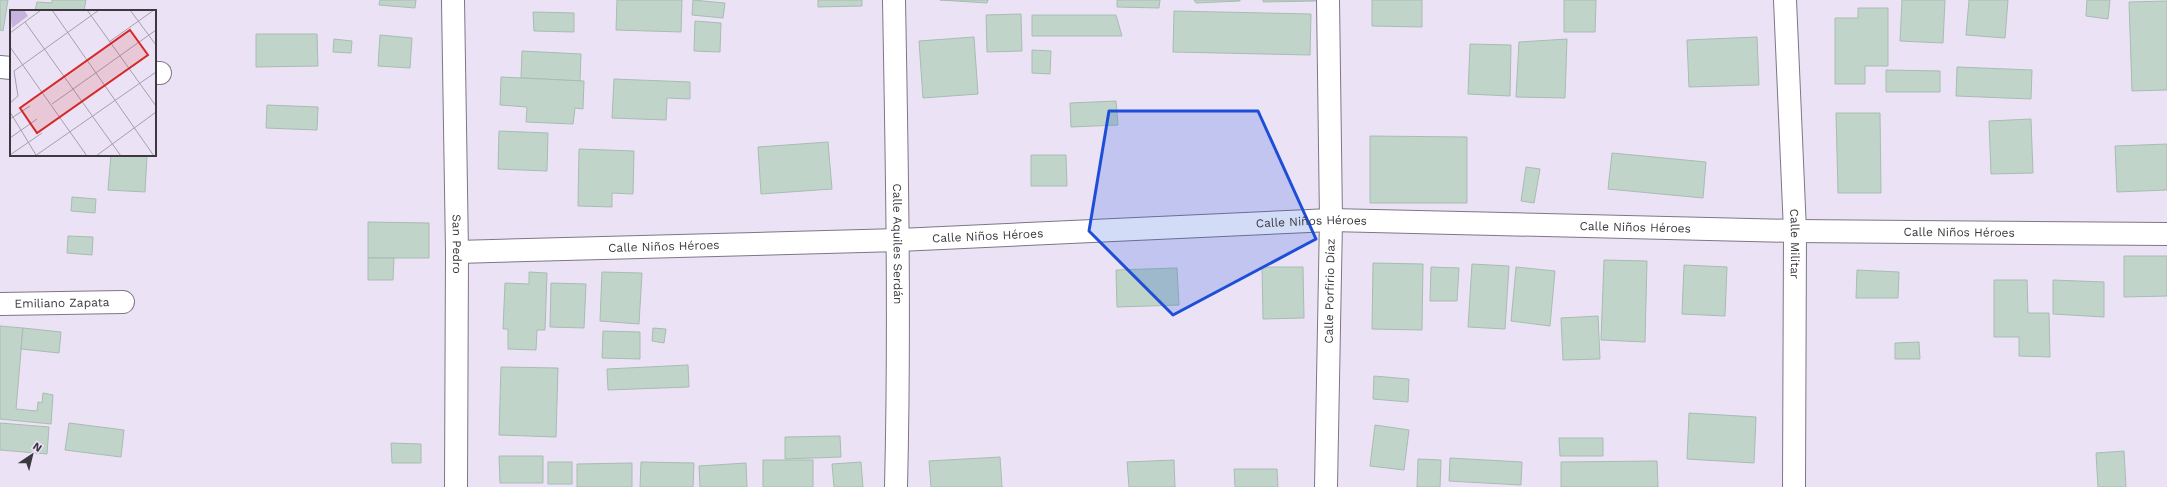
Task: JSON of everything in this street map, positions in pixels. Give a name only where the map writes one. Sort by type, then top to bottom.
[{"type":"street","name":"San Pedro","points":[[453,0],[457,252],[456,487]]},
{"type":"street","name":"Calle Aquiles Serdán","points":[[894,0],[899,240],[899,362],[896,487]]},
{"type":"street","name":"Calle Porfirio Díaz","points":[[1326,487],[1330,220],[1328,0]]},
{"type":"street","name":"Calle Militar","points":[[1785,0],[1795,231],[1794,487]]},
{"type":"street","name":"Calle Niños Héroes","points":[[457,252],[899,240],[1330,220],[1795,231],[2167,234]]},
{"type":"street","name":"Emiliano Zapata","points":[[0,304],[123,302]]},
{"type":"highlighted area","points":[[1109,111],[1258,111],[1316,239],[1173,315],[1089,231]]},
{"type":"building","points":[[0,0],[8,0],[3,31],[0,30]]},
{"type":"building","points":[[52,0],[86,0],[84,10],[35,10],[37,2],[52,3]]},
{"type":"building","points":[[380,0],[416,0],[415,8],[379,5]]},
{"type":"building","points":[[617,0],[682,0],[681,32],[616,30]]},
{"type":"building","points":[[693,0],[725,3],[723,18],[692,15]]},
{"type":"building","points":[[818,0],[862,0],[862,6],[818,7]]},
{"type":"building","points":[[940,0],[988,0],[987,3]]},
{"type":"building","points":[[1117,0],[1160,0],[1159,8],[1117,7]]},
{"type":"building","points":[[1194,0],[1240,0],[1240,1],[1196,3]]},
{"type":"building","points":[[1263,0],[1318,0],[1318,1],[1263,2]]},
{"type":"building","points":[[1372,0],[1422,0],[1422,27],[1372,26]]},
{"type":"building","points":[[1564,0],[1596,0],[1595,32],[1564,32]]},
{"type":"building","points":[[1902,0],[1945,0],[1943,43],[1900,41]]},
{"type":"building","points":[[1969,0],[2008,0],[2005,38],[1966,35]]},
{"type":"building","points":[[2087,0],[2110,0],[2108,19],[2086,16]]},
{"type":"building","points":[[2167,1],[2167,90],[2132,91],[2129,2]]},
{"type":"building","points":[[1858,8],[1888,8],[1888,66],[1865,66],[1865,84],[1835,84],[1835,18],[1858,18]]},
{"type":"building","points":[[1174,11],[1311,14],[1310,55],[1173,52]]},
{"type":"building","points":[[533,12],[574,13],[574,32],[534,31]]},
{"type":"building","points":[[1021,14],[1022,51],[987,52],[986,15]]},
{"type":"building","points":[[1032,15],[1116,15],[1122,36],[1032,36]]},
{"type":"building","points":[[695,21],[721,23],[720,52],[694,51]]},
{"type":"building","points":[[256,34],[317,34],[318,66],[256,67]]},
{"type":"building","points":[[380,35],[412,38],[410,68],[378,66]]},
{"type":"building","points":[[974,37],[978,94],[923,98],[919,41]]},
{"type":"building","points":[[1757,37],[1759,85],[1689,87],[1687,40]]},
{"type":"building","points":[[334,39],[352,41],[351,53],[333,52]]},
{"type":"building","points":[[1567,39],[1565,98],[1516,97],[1519,42]]},
{"type":"building","points":[[1470,44],[1511,45],[1510,96],[1468,94]]},
{"type":"building","points":[[1032,50],[1051,51],[1050,74],[1032,73]]},
{"type":"building","points":[[522,51],[581,54],[580,81],[521,78]]},
{"type":"building","points":[[1957,67],[2032,70],[2031,99],[1956,96]]},
{"type":"building","points":[[1886,70],[1940,71],[1940,92],[1886,92]]},
{"type":"building","points":[[501,77],[584,81],[583,109],[575,108],[573,124],[526,122],[527,107],[500,105]]},
{"type":"building","points":[[614,79],[690,82],[690,99],[667,98],[666,120],[612,118]]},
{"type":"building","points":[[1116,101],[1118,125],[1071,127],[1070,103]]},
{"type":"building","points":[[267,105],[318,107],[317,130],[266,128]]},
{"type":"building","points":[[1836,113],[1880,113],[1881,193],[1838,193]]},
{"type":"building","points":[[2031,119],[2033,173],[1991,174],[1989,121]]},
{"type":"building","points":[[499,131],[548,133],[547,171],[498,169]]},
{"type":"building","points":[[1370,136],[1467,137],[1467,203],[1370,203]]},
{"type":"building","points":[[828,142],[832,189],[761,194],[758,147]]},
{"type":"building","points":[[2167,144],[2167,190],[2117,192],[2115,146]]},
{"type":"building","points":[[579,149],[634,151],[633,194],[612,193],[612,207],[578,206]]},
{"type":"building","points":[[1612,153],[1706,162],[1703,198],[1608,189]]},
{"type":"building","points":[[1031,155],[1066,155],[1067,186],[1031,186]]},
{"type":"building","points":[[111,156],[147,156],[145,192],[108,190]]},
{"type":"building","points":[[1526,167],[1540,169],[1534,203],[1521,201]]},
{"type":"building","points":[[72,197],[96,199],[95,213],[71,211]]},
{"type":"building","points":[[368,222],[429,223],[429,258],[368,258]]},
{"type":"building","points":[[68,236],[93,237],[92,255],[67,253]]},
{"type":"building","points":[[2124,256],[2167,256],[2167,296],[2124,297]]},
{"type":"building","points":[[368,258],[394,258],[393,280],[368,280]]},
{"type":"building","points":[[1604,260],[1647,261],[1645,342],[1601,340]]},
{"type":"building","points":[[1373,263],[1423,264],[1422,330],[1372,329]]},
{"type":"building","points":[[1472,264],[1509,266],[1505,329],[1468,327]]},
{"type":"building","points":[[1684,265],[1727,267],[1725,316],[1682,314]]},
{"type":"building","points":[[1262,267],[1303,267],[1304,318],[1263,319]]},
{"type":"building","points":[[1431,267],[1459,268],[1457,301],[1430,301]]},
{"type":"building","points":[[1516,267],[1555,271],[1550,326],[1511,321]]},
{"type":"building","points":[[1177,268],[1179,305],[1117,307],[1116,270]]},
{"type":"building","points":[[1857,270],[1899,272],[1898,298],[1856,298]]},
{"type":"building","points":[[529,272],[547,273],[545,330],[537,330],[536,350],[508,349],[508,329],[503,329],[505,283],[529,284]]},
{"type":"building","points":[[602,272],[642,273],[639,324],[600,321]]},
{"type":"building","points":[[1994,280],[2027,280],[2028,313],[2049,313],[2050,357],[2019,356],[2019,337],[1994,337]]},
{"type":"building","points":[[2053,280],[2104,282],[2104,317],[2053,314]]},
{"type":"building","points":[[551,283],[586,284],[584,328],[550,327]]},
{"type":"building","points":[[1598,316],[1600,359],[1563,360],[1561,318]]},
{"type":"building","points":[[0,326],[23,328],[16,409],[37,411],[38,402],[42,403],[43,393],[53,395],[51,424],[0,419]]},
{"type":"building","points":[[23,328],[61,332],[59,353],[21,349]]},
{"type":"building","points":[[653,328],[666,329],[664,343],[652,341]]},
{"type":"building","points":[[603,331],[640,332],[640,359],[602,358]]},
{"type":"building","points":[[1919,342],[1920,359],[1895,359],[1895,343]]},
{"type":"building","points":[[688,365],[689,387],[608,390],[607,369]]},
{"type":"building","points":[[501,367],[558,368],[556,437],[499,435]]},
{"type":"building","points":[[1374,376],[1409,379],[1408,402],[1373,399]]},
{"type":"building","points":[[1689,413],[1756,417],[1754,463],[1687,459]]},
{"type":"building","points":[[0,423],[49,427],[47,454],[0,450]]},
{"type":"building","points":[[69,423],[124,430],[121,457],[65,450]]},
{"type":"building","points":[[1375,425],[1409,430],[1404,470],[1370,466]]},
{"type":"building","points":[[840,436],[841,457],[785,459],[785,437]]},
{"type":"building","points":[[1559,438],[1603,438],[1603,456],[1560,456]]},
{"type":"building","points":[[391,443],[421,444],[421,463],[392,463]]},
{"type":"building","points":[[2124,451],[2126,487],[2098,487],[2096,453]]},
{"type":"building","points":[[499,456],[543,456],[543,483],[500,483]]},
{"type":"building","points":[[1000,457],[1002,487],[931,487],[929,461]]},
{"type":"building","points":[[1450,458],[1522,462],[1521,485],[1449,481]]},
{"type":"building","points":[[1418,459],[1441,460],[1440,487],[1417,487]]},
{"type":"building","points":[[763,460],[813,460],[813,487],[763,487]]},
{"type":"building","points":[[1174,460],[1175,487],[1129,487],[1127,462]]},
{"type":"building","points":[[1657,461],[1658,487],[1561,487],[1561,462]]},
{"type":"building","points":[[548,462],[572,462],[572,484],[548,484]]},
{"type":"building","points":[[641,462],[694,463],[693,487],[640,487]]},
{"type":"building","points":[[861,462],[863,487],[834,487],[832,464]]},
{"type":"building","points":[[632,463],[632,487],[577,487],[577,464]]},
{"type":"building","points":[[746,463],[747,487],[700,487],[699,466]]},
{"type":"building","points":[[1234,469],[1277,469],[1278,487],[1235,487]]}]
